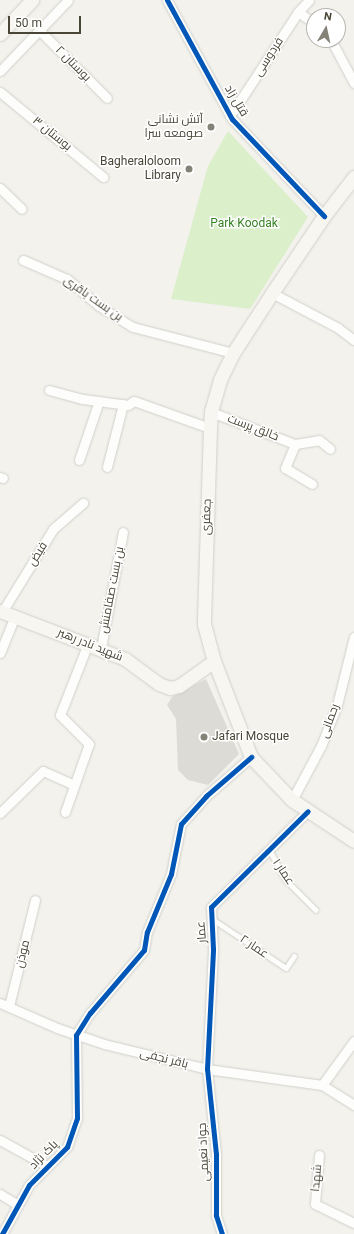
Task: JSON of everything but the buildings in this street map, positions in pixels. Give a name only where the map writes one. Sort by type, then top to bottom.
[{"type":"main road","points":[[0,34],[32,0]]},
{"type":"main road","name":"جعفری","points":[[354,177],[324,216],[272,293],[233,353],[220,380],[211,412],[204,624],[214,661],[251,757],[292,800],[354,841]]},
{"type":"main road","name":"شهید نادر رهبر","points":[[1,612],[125,658],[159,684],[170,688],[179,686],[214,661]]},
{"type":"street","points":[[0,71],[68,0]]},
{"type":"street","name":"قتل زاد","points":[[167,0],[230,116],[324,216]]},
{"type":"street","name":"فردوسی","points":[[230,116],[298,12],[309,0]]},
{"type":"street","points":[[298,12],[306,18]]},
{"type":"street","name":"بوستان ۲","points":[[39,30],[107,98]]},
{"type":"street","points":[[335,48],[354,83]]},
{"type":"street","name":"بوستان ۳","points":[[0,92],[103,176]]},
{"type":"street","points":[[0,188],[22,209]]},
{"type":"street","name":"بن بست باقری","points":[[23,260],[68,279],[99,306],[133,327],[233,353]]},
{"type":"street","points":[[272,293],[338,328],[354,340]]},
{"type":"street","points":[[49,390],[99,401],[123,404],[134,401],[210,428]]},
{"type":"street","points":[[79,460],[99,401]]},
{"type":"street","points":[[107,467],[123,404]]},
{"type":"street","name":"خالق پرست","points":[[211,412],[295,444]]},
{"type":"street","points":[[312,484],[285,468],[295,444],[319,440],[330,449]]},
{"type":"street","name":"فیض","points":[[1,612],[53,529],[84,503]]},
{"type":"street","name":"بن بست صفامنش","points":[[101,648],[123,532]]},
{"type":"street","points":[[0,652],[15,616]]},
{"type":"street","name":"رحمانی","points":[[292,800],[321,746],[337,705],[354,637]]},
{"type":"street","points":[[65,812],[89,744],[60,715],[88,643]]},
{"type":"street","points":[[76,1035],[90,1013],[144,950],[147,932],[171,874],[181,824],[206,796],[251,757]]},
{"type":"street","points":[[0,814],[43,771],[74,785]]},
{"type":"street","name":"عمار","points":[[207,1069],[213,949],[211,907],[221,894],[308,811]]},
{"type":"street","name":"موذن","points":[[9,1006],[36,900]]},
{"type":"street","name":"باقر نجفی","points":[[0,1003],[76,1035],[104,1044],[207,1069],[322,1085],[354,1105]]},
{"type":"street","name":"پاک نژاد","points":[[2,1234],[30,1185],[46,1166],[67,1147],[77,1118],[76,1035]]},
{"type":"street","points":[[322,1085],[354,1041]]},
{"type":"street","name":"جواد نعیمی","points":[[207,1069],[216,1154],[216,1215],[222,1234]]},
{"type":"street","points":[[0,1140],[46,1166]]},
{"type":"street","name":"شهدا","points":[[319,1156],[315,1204],[354,1224]]},
{"type":"street","points":[[0,1194],[18,1205]]},
{"type":"lane","name":"عمار ۱","points":[[269,849],[286,880],[316,910]]},
{"type":"lane","name":"عمار ۲","points":[[211,918],[286,968],[294,956]]},
{"type":"green space","name":"Park Koodak","points":[[228,131],[308,217],[250,309],[171,299],[208,166]]},
{"type":"cycle path","points":[[167,0],[232,119],[324,216]]},
{"type":"cycle path","points":[[2,1234],[29,1185],[67,1147],[77,1118],[76,1035],[90,1013],[144,950],[147,932],[171,874],[181,824],[206,796],[251,757]]},
{"type":"cycle path","points":[[222,1234],[216,1215],[216,1154],[207,1069],[213,949],[211,907],[308,811]]},
{"type":"place","name":"آتش نشانی صومعه سرا","points":[[211,127]]},
{"type":"place","name":"Bagheraloloom Library","points":[[189,169]]},
{"type":"place","name":"Jafari Mosque","points":[[204,737]]}]
